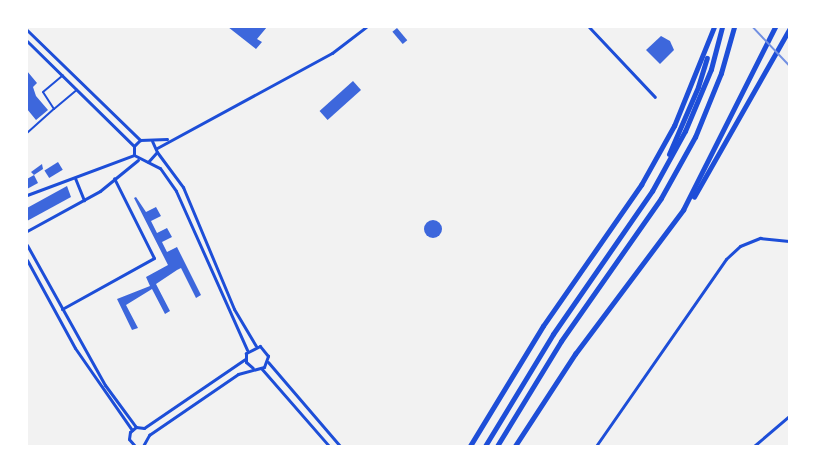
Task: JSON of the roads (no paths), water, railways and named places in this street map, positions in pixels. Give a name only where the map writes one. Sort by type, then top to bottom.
[{"type":"highway","points":[[485,446],[553,334],[652,191],[685,131],[706,67],[715,27]]},
{"type":"highway","points":[[652,191],[722,27]]},
{"type":"highway","points":[[497,446],[561,341],[661,198],[695,137],[721,73],[734,27]]},
{"type":"highway","points":[[683,210],[760,61],[775,27]]},
{"type":"highway","points":[[515,446],[575,354],[699,190],[770,70],[788,31]]},
{"type":"highway","points":[[470,446],[543,326],[641,185],[706,67]]},
{"type":"street","points":[[27,30],[141,140],[152,141],[167,139],[332,53],[366,27]]},
{"type":"street","points":[[589,27],[655,97]]},
{"type":"street","points":[[27,40],[134,146],[134,155],[138,160],[160,168],[176,191],[247,350],[245,359],[144,428],[136,427],[132,430]]},
{"type":"street","points":[[54,109],[43,92],[63,75]]},
{"type":"street","points":[[27,133],[78,90]]},
{"type":"street","points":[[148,162],[167,139]]},
{"type":"street","points":[[134,146],[141,140]]},
{"type":"street","points":[[152,141],[183,187],[234,309],[256,346],[266,350],[268,362],[340,446]]},
{"type":"street","points":[[27,195],[134,155]]},
{"type":"street","points":[[27,231],[84,200],[138,160]]},
{"type":"street","points":[[75,178],[84,200]]},
{"type":"street","points":[[62,309],[154,258],[114,178]]},
{"type":"street","points":[[596,446],[726,259],[740,246],[760,238],[789,241]]},
{"type":"street","points":[[27,245],[105,385],[136,427]]},
{"type":"street","points":[[27,260],[75,348],[132,430],[132,445]]},
{"type":"street","points":[[247,350],[256,346]]},
{"type":"street","points":[[245,359],[253,368]]},
{"type":"street","points":[[145,446],[149,435],[238,374],[253,368],[261,368],[268,362]]},
{"type":"street","points":[[261,368],[329,446]]},
{"type":"street","points":[[754,446],[789,416]]},
{"type":"street","points":[[144,428],[149,435]]},
{"type":"railway","points":[[753,27],[789,65]]}]
